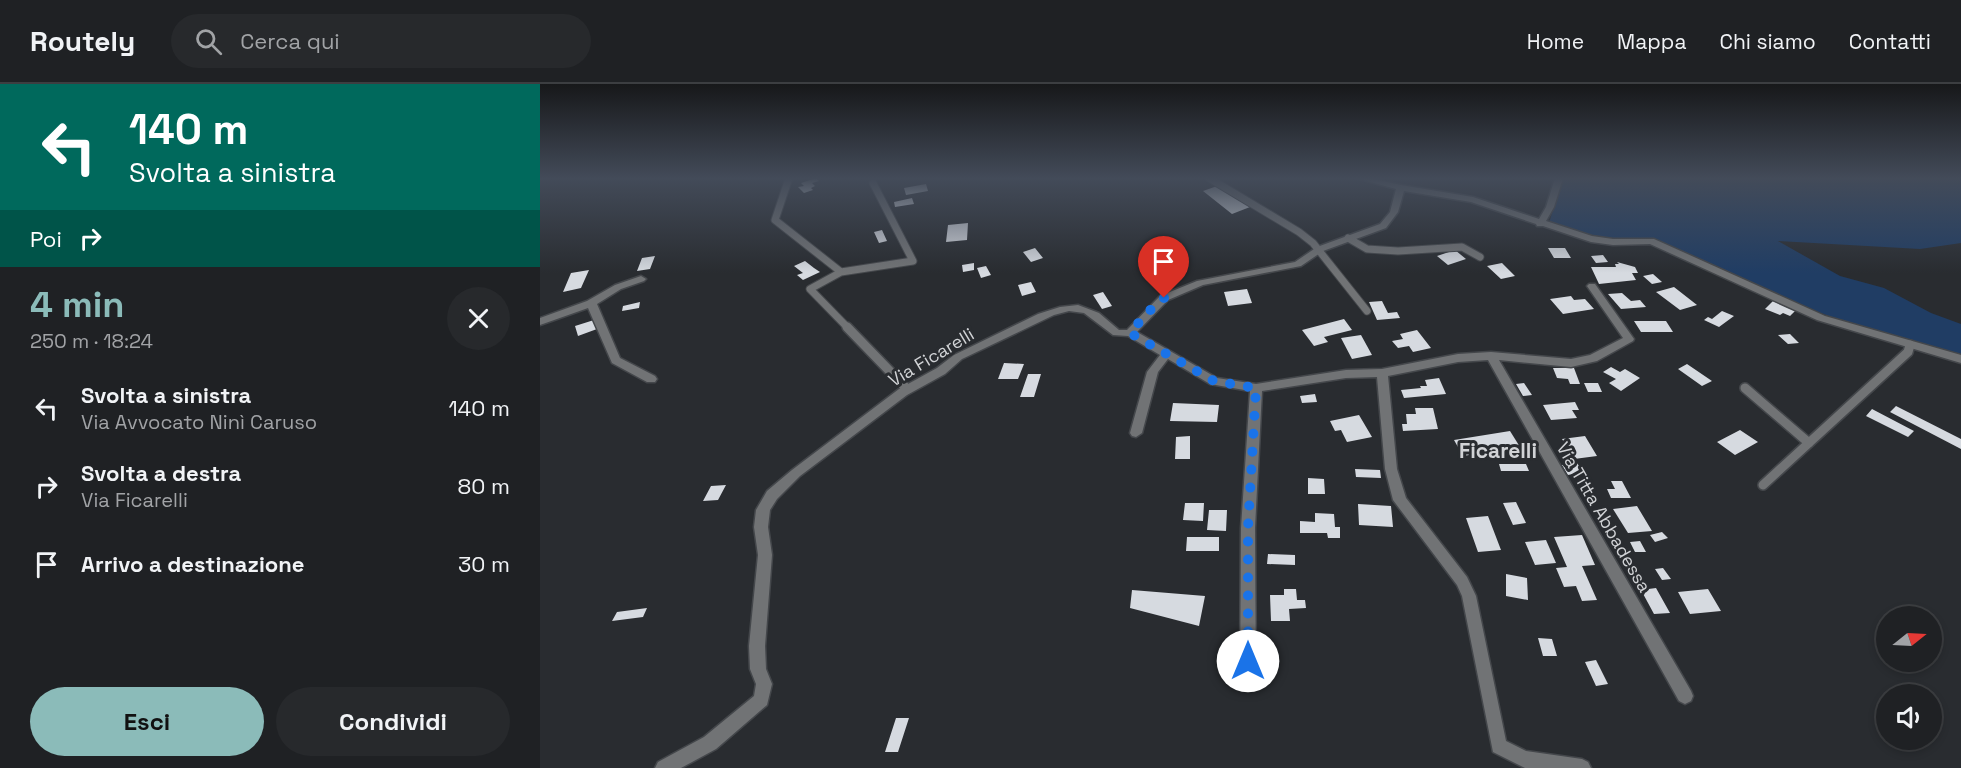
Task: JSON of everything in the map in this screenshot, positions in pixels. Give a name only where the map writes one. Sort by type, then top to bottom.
[{"type":"street","points":[[1130,333],[1164,298],[1200,283],[1298,264],[1320,249],[1383,226],[1394,210]]},
{"type":"street","points":[[1501,210],[1591,239],[1613,242],[1651,241],[1821,318],[1961,359]]},
{"type":"street","points":[[1540,224],[1548,210]]},
{"type":"street","points":[[540,322],[591,303],[618,287],[641,279]]},
{"type":"street","name":"Via Ficarelli","points":[[664,768],[710,743],[761,700],[764,684],[758,669],[757,646],[765,555],[760,527],[763,510],[772,495],[796,473],[908,389],[941,371],[958,357],[1054,310],[1076,309],[1093,313],[1117,333],[1130,333],[1214,381],[1256,388],[1346,374],[1382,372],[1458,358],[1491,356],[1571,363],[1593,358],[1629,339],[1592,286]]},
{"type":"street","points":[[591,303],[616,360],[628,363],[651,379]]},
{"type":"street","points":[[1136,433],[1153,372],[1166,354]]},
{"type":"street","name":"Via Titta Abbadessa","points":[[1491,356],[1685,696]]},
{"type":"street","points":[[1382,372],[1391,469],[1400,500],[1462,581],[1469,596],[1499,746],[1525,759],[1582,768]]},
{"type":"street","points":[[1248,683],[1248,528],[1256,388]]},
{"type":"lane","points":[[778,210],[775,220],[841,272]]},
{"type":"lane","points":[[887,210],[913,261],[841,272],[810,289],[908,389]]},
{"type":"lane","points":[[1262,210],[1299,232],[1320,249],[1367,311]]},
{"type":"lane","points":[[1348,238],[1367,249],[1462,247],[1480,257]]},
{"type":"lane","points":[[1763,486],[1908,352],[1910,345]]},
{"type":"lane","points":[[1745,388],[1809,443]]},
{"type":"shaded area","points":[[1553,210],[1961,210],[1961,243],[1920,249],[1778,241],[1840,276],[1884,288],[1931,313],[1961,324],[1961,356],[1831,317],[1758,288],[1671,246],[1653,240],[1593,237],[1549,223]]},
{"type":"building","points":[[1227,210],[1242,210],[1232,214]]},
{"type":"building","points":[[968,223],[967,240],[946,242],[948,225]]},
{"type":"building","points":[[882,230],[887,241],[879,243],[874,232]]},
{"type":"building","points":[[1164,239],[1177,250],[1155,258],[1143,247]]},
{"type":"building","points":[[1035,248],[1043,258],[1031,262],[1023,252]]},
{"type":"building","points":[[1548,248],[1565,248],[1571,258],[1554,258]]},
{"type":"building","points":[[1455,250],[1466,259],[1448,265],[1437,256]]},
{"type":"building","points":[[1603,255],[1608,262],[1596,263],[1591,256]]},
{"type":"building","points":[[655,256],[650,269],[637,271],[642,258]]},
{"type":"building","points":[[805,261],[820,272],[803,280],[797,275],[803,273],[794,266]]},
{"type":"building","points":[[1617,262],[1635,267],[1638,273],[1632,273],[1636,280],[1599,284],[1591,267],[1616,267],[1615,264],[1619,264]]},
{"type":"building","points":[[974,263],[974,270],[963,272],[962,265]]},
{"type":"building","points":[[1502,263],[1515,276],[1501,279],[1487,266]]},
{"type":"building","points":[[986,266],[991,275],[981,278],[977,268]]},
{"type":"building","points":[[589,270],[581,288],[563,292],[571,273]]},
{"type":"building","points":[[1653,274],[1662,282],[1652,284],[1643,276]]},
{"type":"building","points":[[1031,282],[1036,292],[1022,296],[1018,285]]},
{"type":"building","points":[[1674,287],[1697,305],[1680,310],[1656,292]]},
{"type":"building","points":[[1247,289],[1252,303],[1228,306],[1224,292]]},
{"type":"building","points":[[1103,292],[1112,306],[1102,309],[1093,295]]},
{"type":"building","points":[[1622,293],[1631,301],[1640,300],[1646,307],[1621,309],[1608,294]]},
{"type":"building","points":[[1571,296],[1574,300],[1585,299],[1594,309],[1563,314],[1550,299]]},
{"type":"building","points":[[1382,301],[1388,313],[1397,312],[1400,318],[1377,320],[1369,302]]},
{"type":"building","points":[[1773,301],[1795,311],[1790,316],[1765,309]]},
{"type":"building","points":[[640,302],[639,308],[622,311],[623,306]]},
{"type":"building","points":[[1722,311],[1734,316],[1719,327],[1704,320],[1708,317],[1712,319]]},
{"type":"building","points":[[1344,319],[1352,330],[1324,337],[1328,342],[1314,346],[1302,330]]},
{"type":"building","points":[[594,320],[597,329],[578,336],[575,326]]},
{"type":"building","points":[[1634,321],[1666,321],[1673,332],[1641,332]]},
{"type":"building","points":[[1417,330],[1431,348],[1413,352],[1409,346],[1398,348],[1392,341],[1403,339],[1400,334]]},
{"type":"building","points":[[1790,334],[1799,343],[1788,344],[1778,335]]},
{"type":"building","points":[[1361,335],[1372,355],[1352,359],[1341,338]]},
{"type":"building","points":[[1004,363],[1024,364],[1018,379],[998,379]]},
{"type":"building","points":[[1687,364],[1712,381],[1702,386],[1678,369]]},
{"type":"building","points":[[1611,367],[1620,372],[1625,369],[1640,378],[1621,391],[1609,383],[1616,379],[1603,372]]},
{"type":"building","points":[[1553,368],[1574,368],[1580,384],[1570,384],[1568,379],[1557,378]]},
{"type":"building","points":[[1028,374],[1041,374],[1034,397],[1020,397]]},
{"type":"building","points":[[1439,378],[1446,394],[1404,398],[1401,390],[1421,388],[1420,386],[1427,386],[1425,380]]},
{"type":"building","points":[[1524,383],[1532,395],[1523,396],[1516,384]]},
{"type":"building","points":[[1584,383],[1598,383],[1602,392],[1588,392]]},
{"type":"building","points":[[1315,394],[1317,402],[1302,403],[1300,396]]},
{"type":"building","points":[[1575,402],[1579,410],[1572,410],[1577,418],[1551,420],[1543,405]]},
{"type":"building","points":[[1173,403],[1219,405],[1217,422],[1170,421]]},
{"type":"building","points":[[1896,406],[1961,439],[1961,449],[1890,412]]},
{"type":"building","points":[[1415,408],[1433,408],[1438,429],[1403,431],[1402,424],[1407,424],[1406,414],[1416,414]]},
{"type":"building","points":[[1872,409],[1914,431],[1908,437],[1866,416]]},
{"type":"building","points":[[1359,415],[1372,437],[1347,442],[1341,430],[1335,431],[1330,421]]},
{"type":"building","points":[[1740,430],[1758,442],[1735,455],[1717,442]]},
{"type":"building","points":[[1510,431],[1520,447],[1463,456],[1454,440]]},
{"type":"building","points":[[1190,436],[1190,459],[1175,459],[1176,437]]},
{"type":"building","points":[[1585,436],[1597,456],[1574,459],[1562,439]]},
{"type":"building","points":[[1577,463],[1583,472],[1568,475],[1562,465]]},
{"type":"building","points":[[1499,464],[1526,464],[1529,471],[1501,471]]},
{"type":"building","points":[[1355,469],[1380,470],[1381,478],[1356,477]]},
{"type":"building","points":[[1308,478],[1324,479],[1325,494],[1308,494]]},
{"type":"building","points":[[1611,481],[1622,481],[1631,498],[1611,498],[1607,489],[1615,489]]},
{"type":"building","points":[[726,485],[718,500],[703,501],[711,486]]},
{"type":"building","points":[[1516,502],[1526,523],[1513,525],[1503,503]]},
{"type":"building","points":[[1185,503],[1204,503],[1203,521],[1183,520]]},
{"type":"building","points":[[1358,504],[1391,506],[1393,527],[1359,525]]},
{"type":"building","points":[[1637,506],[1652,531],[1628,533],[1613,509]]},
{"type":"building","points":[[1209,510],[1227,510],[1226,531],[1207,530]]},
{"type":"building","points":[[1315,513],[1334,514],[1335,527],[1340,527],[1340,538],[1328,538],[1327,533],[1300,533],[1300,521],[1315,522]]},
{"type":"building","points":[[1488,516],[1501,550],[1478,552],[1466,518]]},
{"type":"building","points":[[1662,532],[1668,538],[1655,542],[1650,535]]},
{"type":"building","points":[[1582,535],[1595,565],[1582,566],[1597,600],[1582,601],[1576,586],[1564,587],[1556,568],[1567,567],[1554,537]]},
{"type":"building","points":[[1187,537],[1219,537],[1219,551],[1186,551]]},
{"type":"building","points":[[1546,540],[1556,563],[1535,565],[1525,542]]},
{"type":"building","points":[[1640,541],[1646,552],[1635,552],[1630,542]]},
{"type":"building","points":[[1268,554],[1295,555],[1295,565],[1267,564]]},
{"type":"building","points":[[1663,568],[1671,579],[1662,580],[1655,569]]},
{"type":"building","points":[[1506,574],[1527,578],[1528,600],[1506,596]]},
{"type":"building","points":[[1656,588],[1670,613],[1654,614],[1641,590]]},
{"type":"building","points":[[1284,589],[1296,589],[1297,600],[1305,600],[1306,608],[1289,609],[1290,621],[1271,621],[1270,595],[1284,595]]},
{"type":"building","points":[[1708,589],[1721,611],[1690,614],[1678,592]]},
{"type":"building","points":[[1132,590],[1205,596],[1199,626],[1130,608]]},
{"type":"building","points":[[647,608],[643,617],[612,621],[617,612]]},
{"type":"building","points":[[1538,638],[1552,639],[1557,656],[1543,656]]},
{"type":"building","points":[[1596,660],[1608,684],[1596,686],[1585,662]]},
{"type":"building","points":[[896,718],[909,718],[898,752],[885,752]]},
{"type":"district","name":"Ficarelli","points":[[1498,450]]},
{"type":"route","points":[[1164,298],[1130,333],[1214,381],[1256,388],[1248,528],[1248,661]]}]
